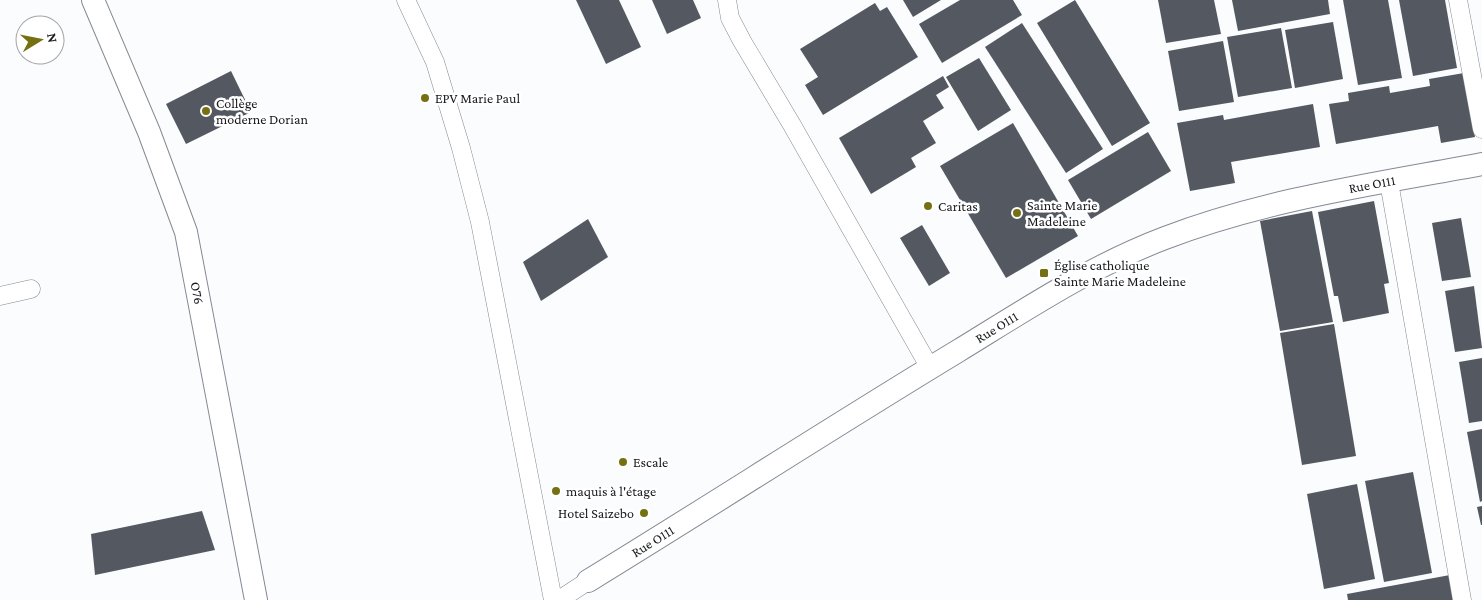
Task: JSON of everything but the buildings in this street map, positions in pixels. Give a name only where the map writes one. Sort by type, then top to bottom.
[{"type":"street","name":"O76","points":[[93,0],[149,132],[186,232],[256,600]]},
{"type":"street","points":[[406,0],[435,62],[461,148],[480,222],[553,600]]},
{"type":"street","points":[[728,0],[730,18],[742,41],[930,368]]},
{"type":"street","points":[[1458,0],[1482,129]]},
{"type":"street","name":"Rue O111","points":[[559,600],[930,368],[1075,280],[1120,257],[1164,238],[1226,216],[1292,200],[1482,164]]},
{"type":"street","points":[[1389,182],[1462,600]]},
{"type":"street","points":[[0,296],[31,289]]},
{"type":"place","name":"EPV Marie Paul","points":[[425,98]]},
{"type":"place","name":"Collège moderne Dorian","points":[[206,111]]},
{"type":"place","name":"Caritas","points":[[928,206]]},
{"type":"place","name":"Sainte Marie Madeleine","points":[[1017,213]]},
{"type":"place","name":"Église catholique Sainte Marie Madeleine","points":[[1044,273]]},
{"type":"place","name":"Escale","points":[[623,462]]},
{"type":"place","name":"maquis à l'étage","points":[[556,491]]},
{"type":"place","name":"Hotel Saizebo","points":[[644,513]]}]
